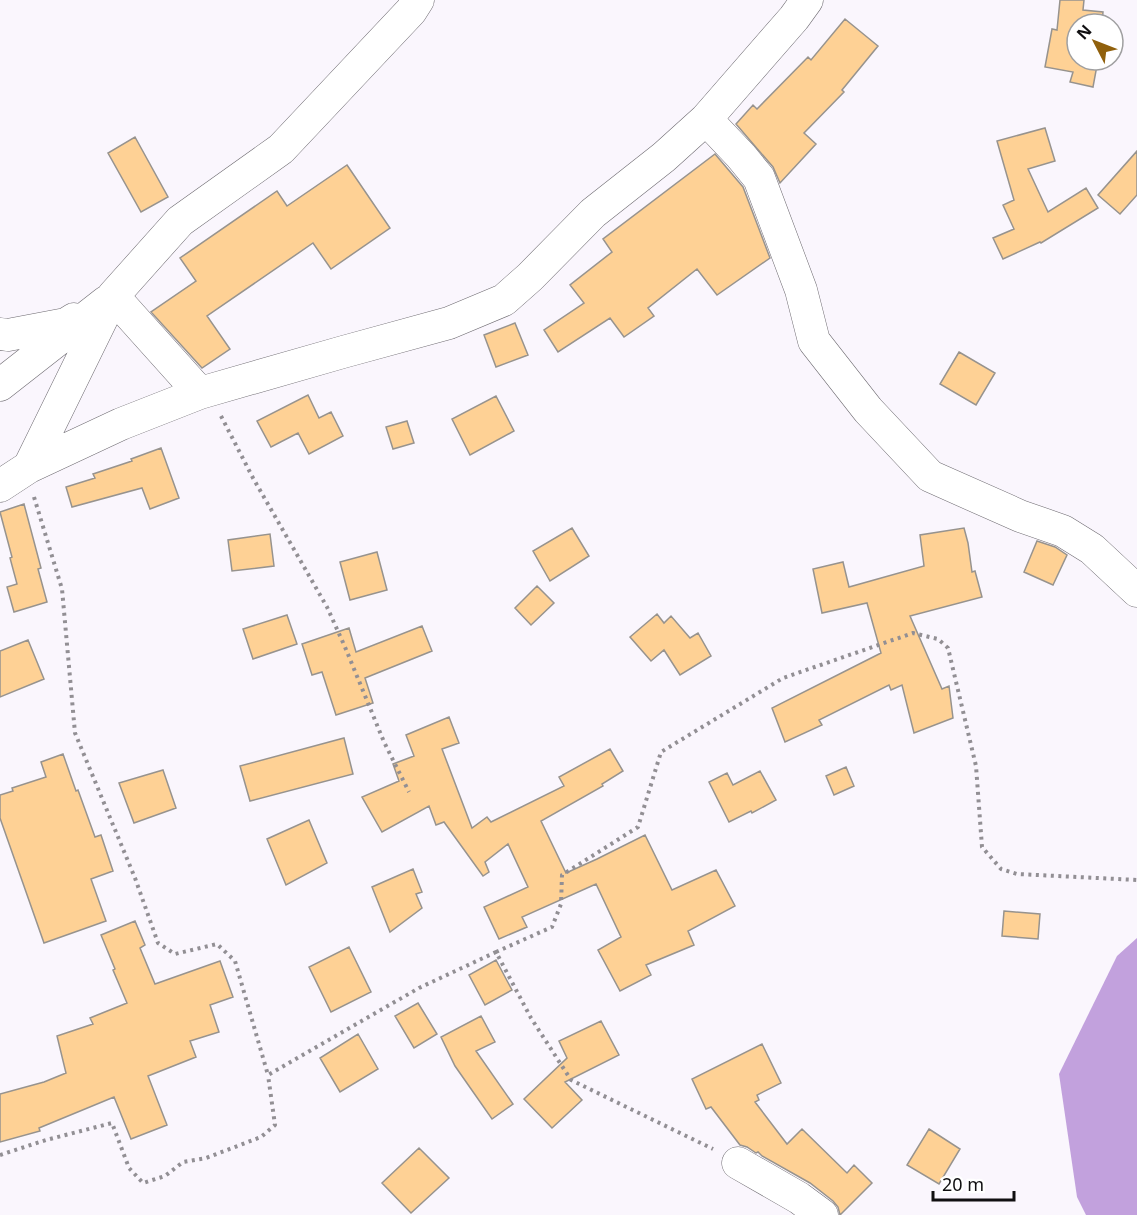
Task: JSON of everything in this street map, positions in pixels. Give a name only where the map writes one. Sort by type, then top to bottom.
[{"type":"street","points":[[0,385],[113,296],[180,221],[281,148],[411,11],[418,0]]},
{"type":"street","points":[[0,486],[28,467],[121,424],[204,392],[449,323],[504,300],[593,213],[664,157],[706,119],[807,0]]},
{"type":"street","points":[[706,119],[759,177],[801,290],[814,341],[868,410],[930,476],[1020,516],[1063,531],[1092,549],[1137,591]]},
{"type":"street","points":[[0,334],[8,335],[66,324],[113,296]]},
{"type":"street","points":[[113,296],[204,392]]},
{"type":"street","points":[[28,467],[113,296]]},
{"type":"street","points":[[738,1163],[799,1198],[822,1215]]},
{"type":"path","points":[[204,392],[327,607],[384,742],[409,792]]},
{"type":"path","points":[[0,1155],[112,1123],[129,1168],[143,1183],[165,1176],[183,1162],[206,1158],[261,1137],[275,1125],[268,1075],[235,961],[217,944],[175,954],[158,943],[135,878],[75,733],[62,589],[35,503],[28,467]]},
{"type":"path","points":[[268,1075],[419,988],[552,927],[561,904],[562,875],[638,827],[661,752],[783,678],[913,633],[938,639],[948,648],[976,766],[982,847],[1001,869],[1017,874],[1137,880]]},
{"type":"path","points":[[496,952],[531,1018],[571,1080],[738,1163]]},
{"type":"shaded area","points":[[1137,938],[1137,1215],[1086,1215],[1077,1197],[1059,1074],[1117,956]]},
{"type":"building","points":[[1060,0],[1084,0],[1083,10],[1103,12],[1065,12],[1065,71],[1045,67],[1052,29],[1057,30]]},
{"type":"building","points":[[845,19],[878,46],[842,90],[844,92],[804,133],[816,144],[780,183],[773,167],[736,124],[753,105],[757,109],[808,57],[811,60]]},
{"type":"building","points":[[1073,72],[1096,72],[1093,87],[1070,82]]},
{"type":"building","points":[[1045,128],[1055,161],[1028,169],[1048,212],[1086,188],[1098,208],[1041,243],[1003,259],[993,238],[1014,229],[1003,205],[1014,200],[997,141]]},
{"type":"building","points":[[135,137],[168,197],[141,212],[108,153]]},
{"type":"building","points":[[1137,151],[1137,195],[1120,214],[1098,195]]},
{"type":"building","points":[[715,154],[743,187],[770,258],[717,295],[697,269],[648,308],[654,316],[624,337],[610,318],[558,352],[544,330],[584,303],[570,285],[612,252],[603,239]]},
{"type":"building","points":[[347,165],[390,228],[331,269],[313,243],[207,316],[230,349],[202,368],[151,312],[196,281],[180,258],[277,191],[287,206]]},
{"type":"building","points":[[515,323],[528,355],[496,367],[484,335]]},
{"type":"building","points":[[959,352],[995,373],[976,405],[940,384]]},
{"type":"building","points":[[308,395],[319,418],[331,412],[343,436],[309,454],[298,433],[271,447],[257,421]]},
{"type":"building","points":[[496,396],[514,431],[470,455],[452,419]]},
{"type":"building","points":[[407,421],[414,443],[393,449],[386,427]]},
{"type":"building","points":[[161,448],[179,498],[150,509],[142,488],[72,507],[66,487],[95,478],[93,474]]},
{"type":"building","points":[[24,504],[41,568],[38,569],[47,602],[14,612],[7,587],[17,584],[0,512]]},
{"type":"building","points":[[572,528],[589,556],[550,581],[533,551]]},
{"type":"building","points":[[964,528],[972,572],[975,571],[982,597],[910,616],[942,689],[949,686],[953,718],[914,733],[902,685],[891,690],[889,685],[819,720],[822,725],[785,742],[772,708],[881,653],[867,603],[822,613],[813,569],[843,562],[849,587],[924,566],[920,535]]},
{"type":"building","points":[[270,534],[274,566],[232,571],[228,540]]},
{"type":"building","points":[[1037,541],[1055,547],[1067,555],[1053,585],[1024,572]]},
{"type":"building","points":[[377,552],[387,590],[350,600],[340,562]]},
{"type":"building","points":[[537,586],[554,603],[531,625],[515,608]]},
{"type":"building","points":[[657,614],[664,623],[671,616],[690,638],[698,633],[711,656],[680,675],[664,650],[651,661],[630,637]]},
{"type":"building","points":[[287,615],[297,644],[253,659],[243,629]]},
{"type":"building","points":[[422,626],[432,651],[365,678],[373,703],[336,715],[322,672],[312,675],[302,644],[349,628],[356,652]]},
{"type":"building","points":[[28,640],[44,679],[0,697],[0,651]]},
{"type":"building","points":[[449,717],[459,743],[442,749],[472,828],[487,817],[491,822],[564,786],[559,777],[610,749],[623,771],[602,784],[603,786],[541,821],[566,873],[645,835],[672,890],[716,870],[735,906],[688,931],[694,945],[646,965],[651,975],[620,991],[598,950],[621,937],[596,884],[522,917],[527,927],[499,939],[484,907],[528,887],[508,844],[485,862],[489,872],[483,876],[444,822],[436,825],[429,806],[382,832],[362,797],[399,781],[393,764],[414,756],[406,735]]},
{"type":"building","points":[[344,738],[353,774],[250,801],[240,766]]},
{"type":"building","points":[[63,754],[95,837],[101,835],[113,871],[91,879],[106,921],[44,943],[0,818],[0,795],[13,791],[12,788],[46,777],[41,762]]},
{"type":"building","points":[[846,767],[854,786],[834,795],[826,776]]},
{"type":"building","points":[[163,770],[176,808],[134,823],[119,783]]},
{"type":"building","points":[[760,771],[776,800],[729,822],[709,782],[727,773],[733,785]]},
{"type":"building","points":[[309,820],[327,863],[286,885],[267,839]]},
{"type":"building","points":[[413,869],[422,892],[416,894],[422,908],[390,932],[372,887]]},
{"type":"building","points":[[1004,911],[1040,914],[1038,939],[1002,936]]},
{"type":"building","points":[[135,921],[145,945],[140,948],[155,984],[220,961],[233,997],[210,1005],[219,1032],[190,1041],[196,1057],[148,1076],[167,1125],[131,1139],[114,1097],[39,1128],[40,1131],[0,1142],[0,1094],[44,1082],[66,1073],[57,1036],[93,1024],[90,1018],[127,1003],[101,935]]},
{"type":"building","points":[[349,947],[371,992],[331,1012],[309,967]]},
{"type":"building","points":[[496,960],[512,990],[485,1005],[469,975]]},
{"type":"building","points":[[418,1003],[437,1034],[414,1048],[395,1016]]},
{"type":"building","points":[[481,1016],[495,1042],[476,1051],[513,1104],[492,1119],[455,1066],[441,1037]]},
{"type":"building","points":[[601,1021],[619,1055],[565,1082],[582,1100],[552,1128],[524,1099],[567,1058],[559,1041]]},
{"type":"building","points":[[358,1034],[378,1069],[340,1092],[320,1058]]},
{"type":"building","points":[[762,1044],[781,1083],[757,1095],[759,1100],[755,1102],[787,1144],[802,1129],[847,1173],[854,1165],[872,1183],[840,1215],[833,1201],[810,1183],[758,1152],[740,1145],[711,1107],[706,1109],[692,1079]]},
{"type":"building","points":[[929,1129],[960,1149],[939,1184],[907,1165]]},
{"type":"building","points":[[419,1148],[449,1178],[411,1213],[382,1183]]}]
